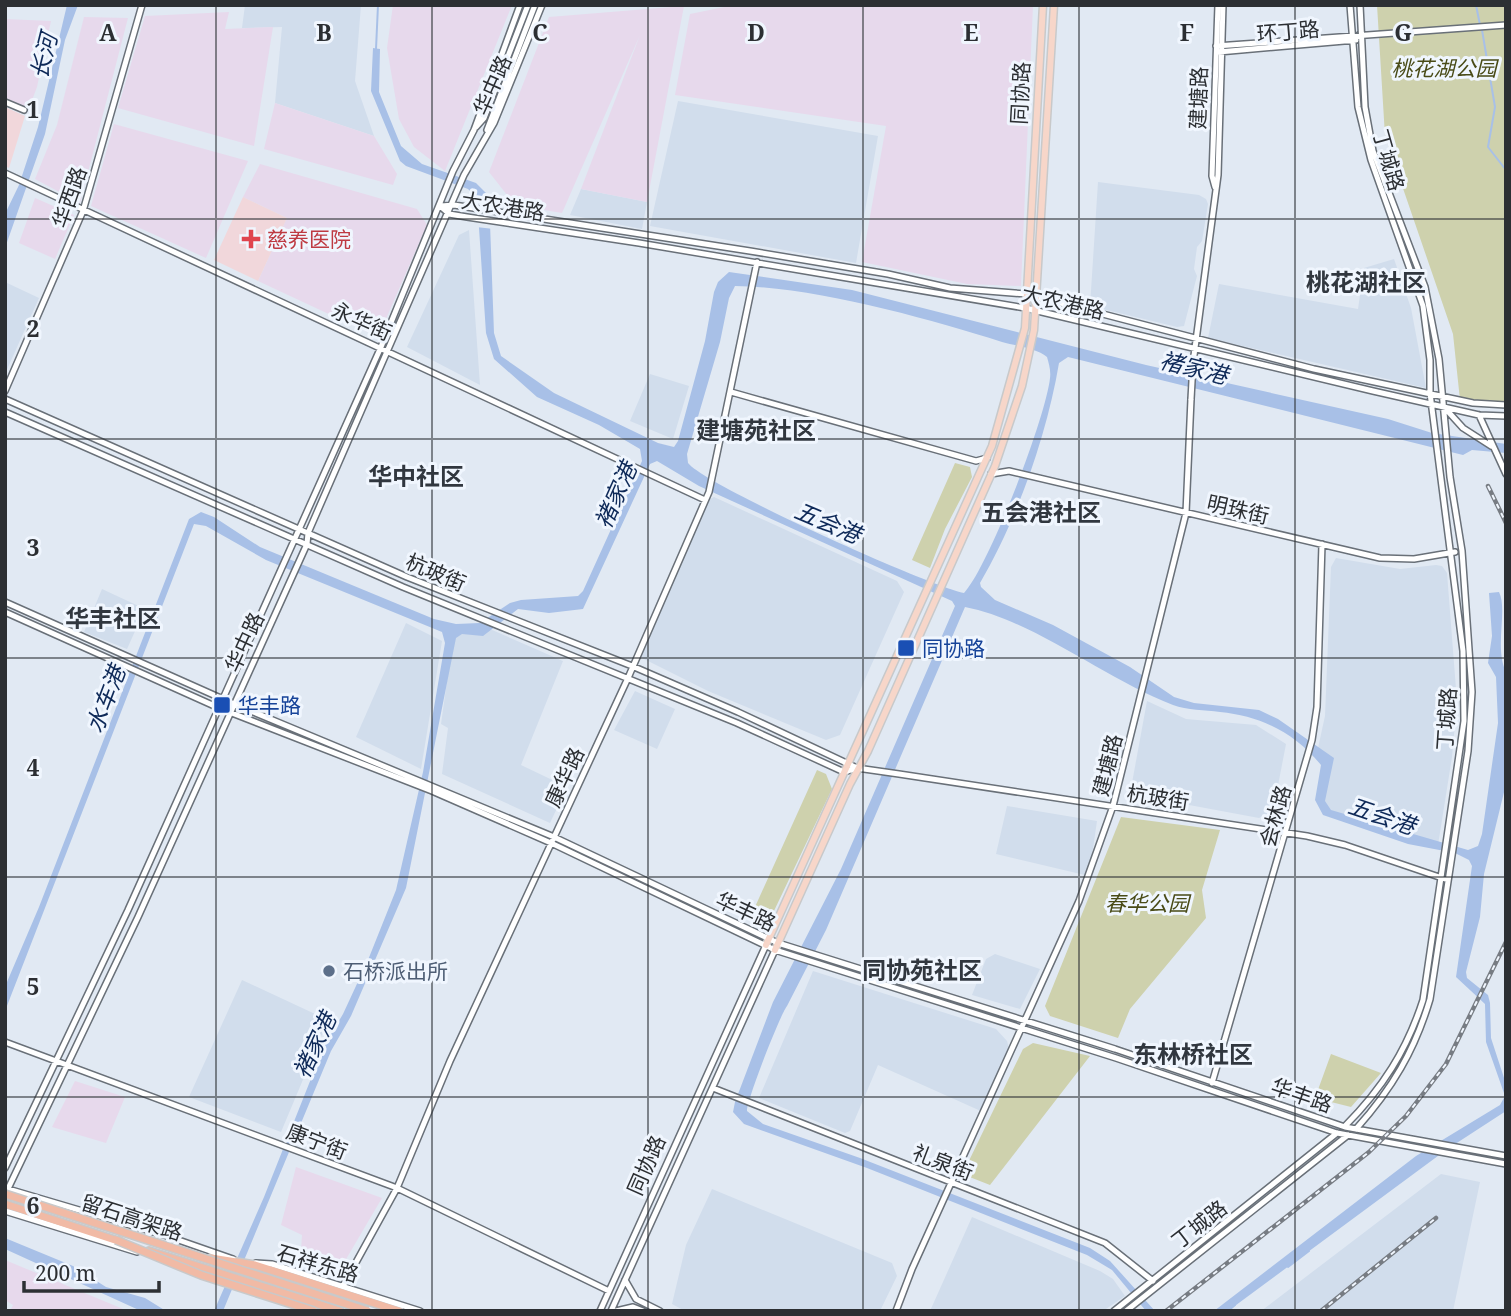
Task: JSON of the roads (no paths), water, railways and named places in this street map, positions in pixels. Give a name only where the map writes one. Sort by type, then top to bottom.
[{"type":"highway","name":"留石高架路","points":[[6,1191],[193,1256],[368,1311]]},
{"type":"highway","name":"留石高架路","points":[[5,1204],[340,1311]]},
{"type":"highway","points":[[116,1240],[201,1275],[313,1311]]},
{"type":"highway","points":[[193,1256],[255,1265],[398,1311]]},
{"type":"main road","name":"华西路","points":[[5,391],[83,211],[142,5]]},
{"type":"main road","name":"华中路","points":[[5,1168],[219,708],[381,347],[453,171],[474,130],[520,5]]},
{"type":"main road","name":"华中路","points":[[485,137],[486,120],[528,5]]},
{"type":"main road","name":"华中路","points":[[474,130],[486,120],[536,5]]},
{"type":"main road","name":"华中路","points":[[6,1191],[68,1066],[294,573],[307,544],[308,533],[454,205],[464,175],[521,61],[542,5]]},
{"type":"main road","name":"同协路","points":[[600,1311],[987,458],[1020,355],[1025,328],[1043,5]]},
{"type":"main road","name":"同协路","points":[[614,1311],[625,1280],[776,946],[868,751],[998,459],[1029,356],[1034,330],[1054,5]]},
{"type":"main road","name":"建塘路","points":[[896,1311],[951,1182],[1027,1021],[1079,901],[1113,806],[1186,513],[1194,350],[1198,341],[1216,190],[1218,5]]},
{"type":"main road","name":"建塘路","points":[[1219,49],[1223,5]]},
{"type":"main road","name":"丁城路","points":[[1126,1311],[1141,1290],[1345,1127],[1378,1090],[1398,1061],[1413,1032],[1423,1000],[1432,951],[1465,694],[1452,553],[1431,404],[1430,360],[1423,306],[1371,160],[1358,107],[1350,5]]},
{"type":"main road","name":"丁城路","points":[[1114,1311],[1146,1295],[1356,1128],[1400,1074],[1420,1033],[1430,999],[1468,751],[1472,692],[1462,551],[1439,359],[1425,287],[1373,151],[1365,107],[1360,5]]},
{"type":"main road","name":"环丁路","points":[[1219,49],[1506,25]]},
{"type":"main road","points":[[5,102],[24,110]]},
{"type":"main road","name":"永华街","points":[[5,173],[390,350],[705,500]]},
{"type":"main road","name":"大农港路","points":[[440,206],[454,205],[847,267],[950,288],[1026,294],[1198,341],[1442,396],[1506,405]]},
{"type":"main road","name":"大农港路","points":[[440,206],[449,214],[757,262],[1025,308],[1194,350],[1479,415],[1506,416]]},
{"type":"main road","name":"康华路","points":[[343,1286],[397,1188],[450,1061],[628,678],[709,492],[757,262]]},
{"type":"main road","points":[[731,392],[976,461],[987,458]]},
{"type":"main road","name":"杭玻街","points":[[5,399],[308,533],[492,611],[632,666],[858,768],[1287,833],[1345,845],[1448,880]]},
{"type":"main road","points":[[1443,406],[1463,428],[1492,446]]},
{"type":"main road","name":"杭玻街","points":[[5,412],[481,619],[628,678],[844,772],[858,768]]},
{"type":"main road","points":[[1479,415],[1506,474]]},
{"type":"main road","points":[[998,459],[1009,471]]},
{"type":"main road","points":[[976,461],[981,471]]},
{"type":"main road","name":"明珠街","points":[[992,474],[1009,471],[1397,560],[1462,551]]},
{"type":"main road","name":"会林路","points":[[1210,1089],[1287,833],[1315,723],[1322,544]]},
{"type":"main road","name":"华丰路","points":[[5,601],[233,704],[417,782]]},
{"type":"main road","name":"华丰路","points":[[5,612],[219,708],[554,836],[767,942]]},
{"type":"main road","name":"华丰路","points":[[433,788],[796,957],[818,959],[1027,1021],[1345,1127],[1506,1156]]},
{"type":"main road","name":"华丰路","points":[[776,946],[799,950],[818,959],[1023,1029],[1337,1133],[1506,1164]]},
{"type":"main road","name":"康宁街","points":[[5,1042],[397,1188],[609,1291]]},
{"type":"main road","name":"礼泉街","points":[[713,1088],[1105,1243],[1153,1281]]},
{"type":"main road","name":"石祥东路","points":[[6,1191],[167,1236],[234,1260],[272,1264],[420,1311]]},
{"type":"main road","points":[[5,1211],[313,1311]]},
{"type":"main road","points":[[625,1280],[636,1298],[660,1311]]},
{"type":"main road","points":[[614,1311],[633,1307],[643,1311]]},
{"type":"water","points":[[67,5],[78,5],[65,40],[45,134],[5,248],[5,214],[19,185],[38,127]]},
{"type":"water","points":[[373,48],[380,49],[379,92],[401,146],[422,164],[476,183],[489,196],[494,333],[501,356],[554,393],[658,443],[674,447],[678,441],[705,341],[714,292],[718,282],[729,272],[852,290],[1146,365],[1388,419],[1432,433],[1506,444],[1506,453],[1472,450],[1463,455],[1068,357],[1059,363],[1047,419],[1018,505],[980,583],[995,600],[1053,625],[1130,667],[1174,697],[1194,703],[1259,710],[1278,719],[1334,758],[1325,801],[1331,810],[1468,850],[1478,846],[1482,834],[1498,723],[1496,677],[1488,663],[1492,636],[1489,593],[1499,592],[1502,609],[1501,652],[1506,672],[1506,784],[1484,874],[1480,917],[1466,972],[1467,978],[1488,995],[1491,1038],[1506,1084],[1506,1111],[1446,1150],[1228,1311],[1214,1311],[1416,1156],[1500,1105],[1505,1096],[1486,1042],[1485,1004],[1456,977],[1472,866],[1469,860],[1455,853],[1408,844],[1323,815],[1315,800],[1321,765],[1300,744],[1276,728],[1249,717],[1173,705],[1121,681],[1017,624],[965,607],[826,930],[783,1013],[757,1076],[747,1111],[763,1124],[860,1158],[1090,1248],[1110,1261],[1155,1311],[1146,1311],[1112,1270],[1087,1255],[867,1168],[744,1124],[733,1112],[735,1102],[773,1002],[841,869],[955,606],[952,601],[699,486],[657,461],[650,464],[583,609],[549,613],[518,609],[483,636],[462,634],[456,638],[406,888],[351,1016],[331,1051],[223,1311],[214,1311],[264,1197],[324,1046],[343,1014],[368,960],[396,890],[423,772],[445,643],[442,632],[266,560],[206,526],[194,524],[5,1011],[7,982],[39,907],[189,519],[201,512],[214,517],[260,547],[434,619],[456,624],[480,623],[510,603],[578,596],[583,591],[642,461],[640,449],[599,425],[537,397],[494,359],[486,333],[477,198],[468,189],[406,166],[400,161],[371,91]],"holes":[[[735,286],[766,288],[870,305],[1032,349],[1047,357],[1050,378],[1028,456],[987,554],[964,593],[909,573],[820,534],[734,492],[688,463],[687,454],[720,342],[729,298]]]},
{"type":"water","points":[[5,1238],[73,1266],[106,1287],[145,1298],[166,1311],[141,1311],[5,1249]]},
{"type":"waterway","name":"五会港","points":[[376,49],[378,5]]},
{"type":"waterway","points":[[1476,5],[1480,25]]},
{"type":"waterway","points":[[1482,30],[1495,107],[1488,147],[1506,170]]},
{"type":"waterway","points":[[1288,1267],[1309,1251]]},
{"type":"waterway","points":[[1228,1311],[1235,1305]]},
{"type":"railway","points":[[1488,486],[1506,523]]},
{"type":"railway","points":[[1166,1311],[1369,1152],[1406,1116],[1446,1064],[1506,942]]},
{"type":"railway","points":[[1321,1311],[1436,1218]]},
{"type":"place","name":"慈养医院","points":[[251,239]]},
{"type":"place","name":"同协路","points":[[906,648]]},
{"type":"place","name":"华丰路","points":[[222,705]]},
{"type":"place","name":"石桥派出所","points":[[329,971]]},
{"type":"district","name":"桃花湖社区","points":[[1366,281]]},
{"type":"district","name":"建塘苑社区","points":[[756,429]]},
{"type":"district","name":"华中社区","points":[[416,475]]},
{"type":"district","name":"五会港社区","points":[[1041,511]]},
{"type":"district","name":"华丰社区","points":[[113,617]]},
{"type":"district","name":"同协苑社区","points":[[922,969]]},
{"type":"district","name":"东林桥社区","points":[[1193,1053]]},
{"type":"water label","name":"长河","points":[[43,56]]},
{"type":"water label","name":"褚家港","points":[[1194,367]]},
{"type":"water label","name":"褚家港","points":[[615,495]]},
{"type":"water label","name":"水车港","points":[[105,699]]},
{"type":"water label","name":"褚家港","points":[[314,1045]]},
{"type":"park label","name":"桃花湖公园","points":[[1444,68]]},
{"type":"park label","name":"春华公园","points":[[1147,903]]}]
